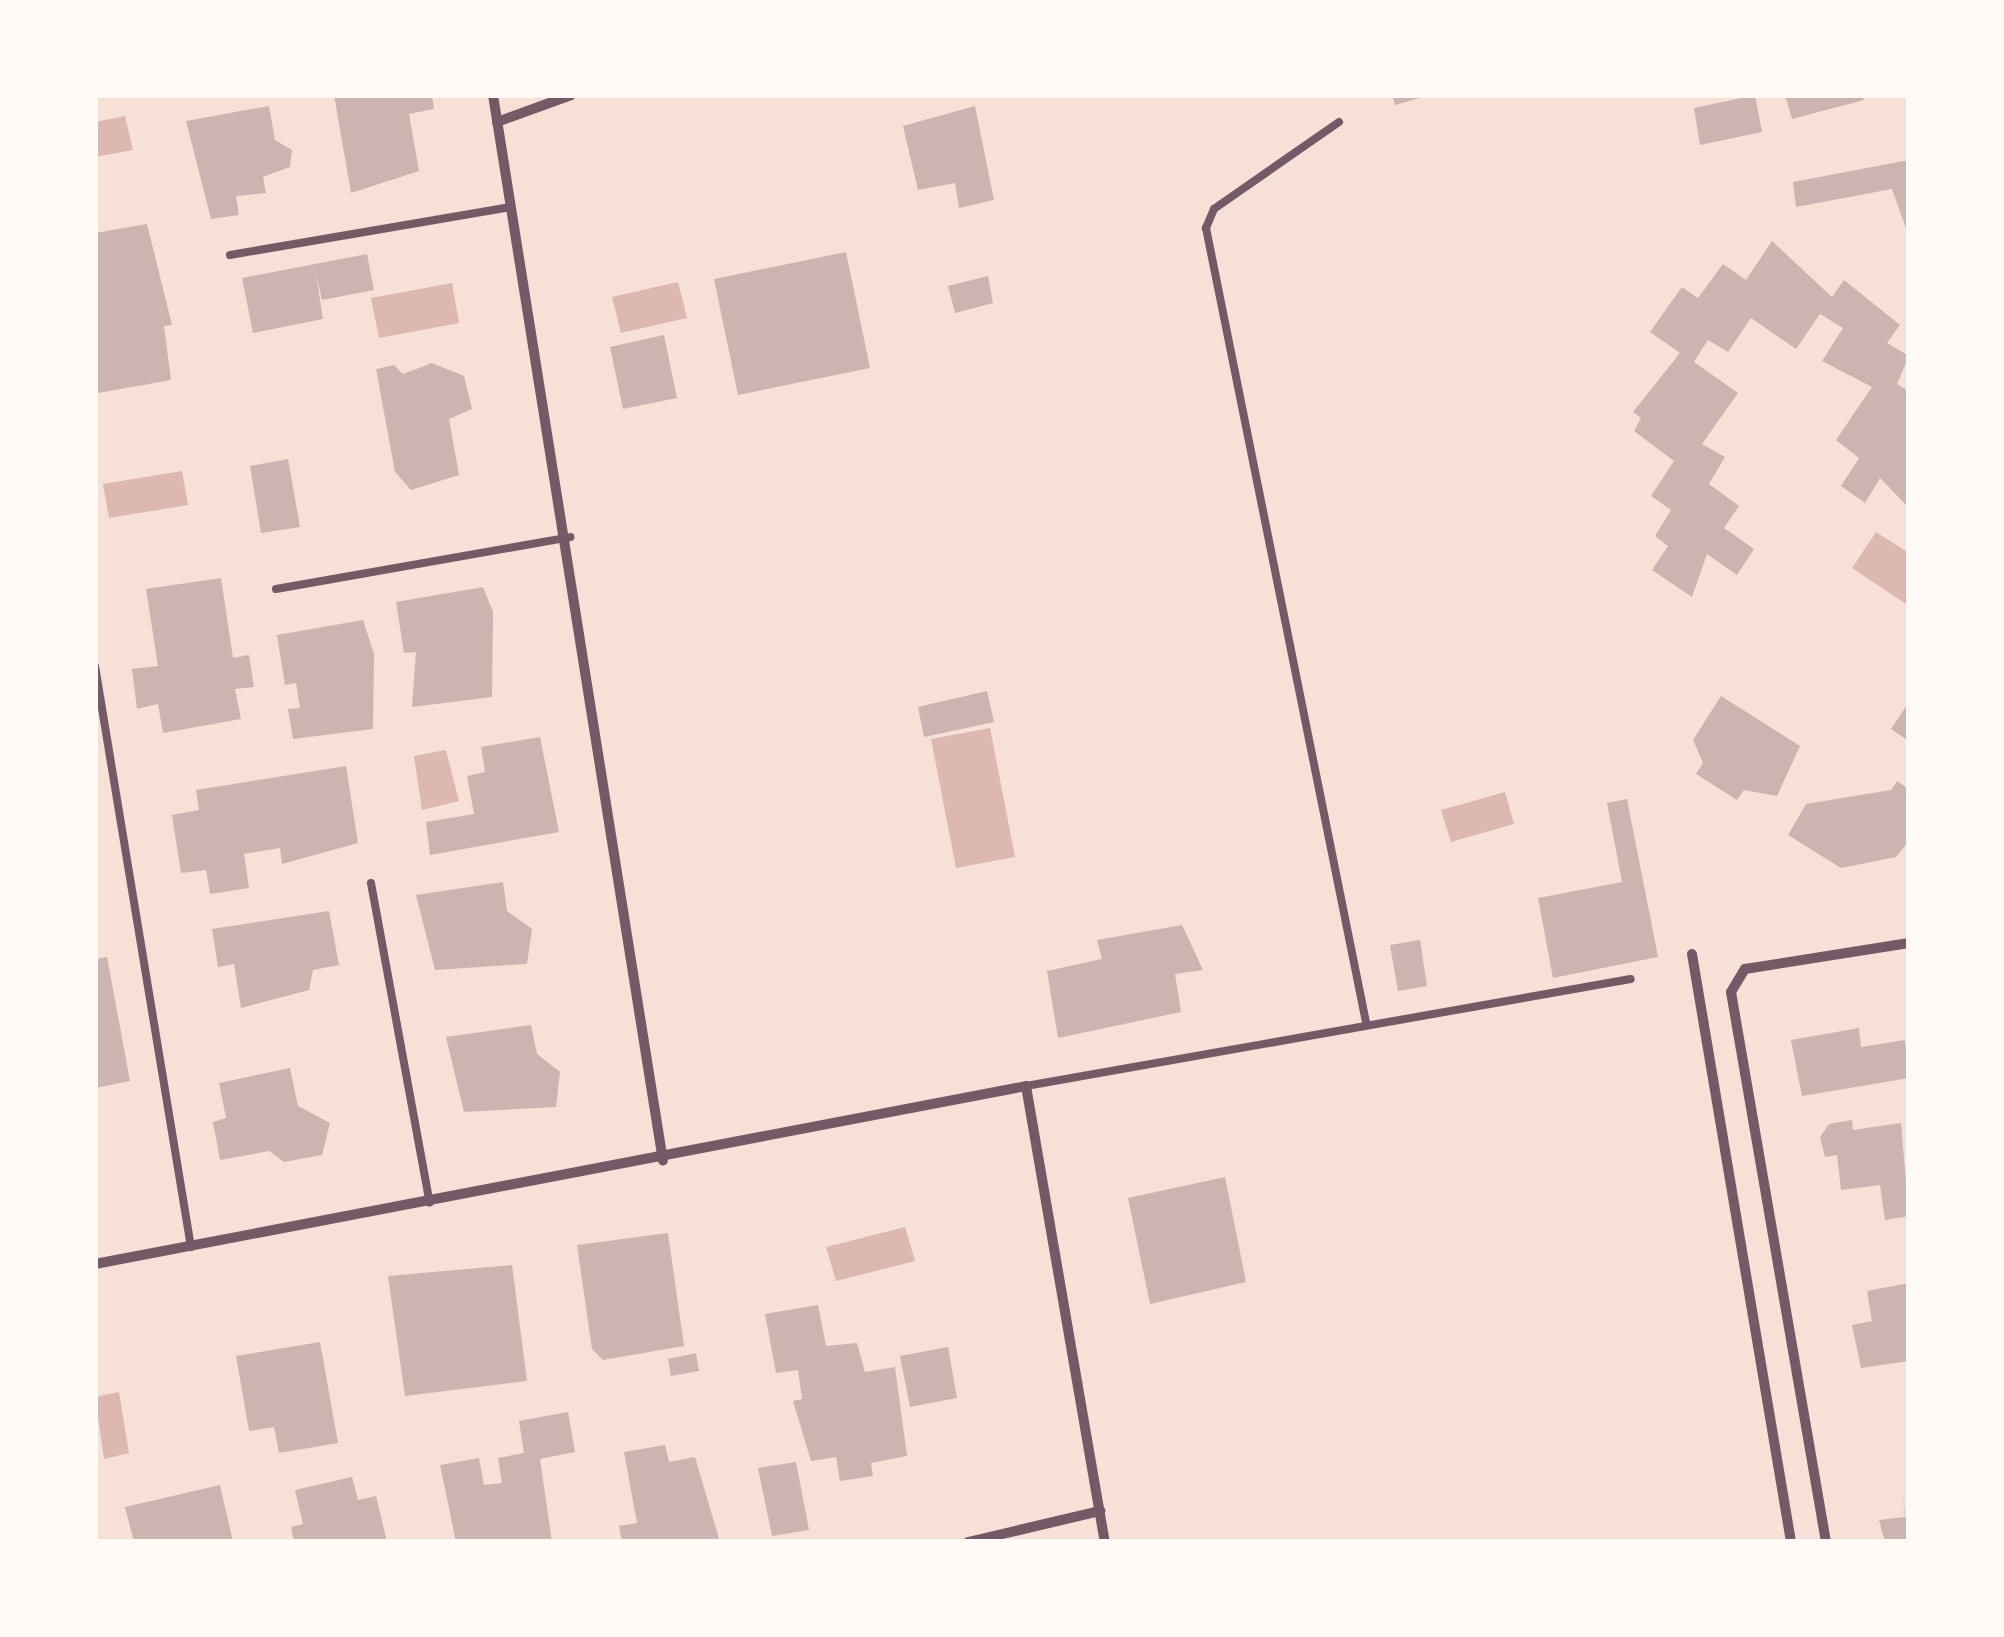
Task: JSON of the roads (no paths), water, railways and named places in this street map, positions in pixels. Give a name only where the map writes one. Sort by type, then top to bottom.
[{"type":"street","points":[[493,95],[570,537],[663,1161]]},
{"type":"street","points":[[497,122],[571,95]]},
{"type":"street","points":[[1826,1542],[1732,992],[1745,969],[1909,942]]},
{"type":"street","points":[[1692,954],[1791,1542]]},
{"type":"street","points":[[95,1264],[663,1161],[1026,1086],[1106,1542]]},
{"type":"street","points":[[968,1542],[1100,1511]]},
{"type":"lane","points":[[1340,122],[1214,209],[1206,228],[1366,1022]]},
{"type":"lane","points":[[230,254],[512,206]]},
{"type":"lane","points":[[276,589],[570,537]]},
{"type":"lane","points":[[95,666],[192,1246]]},
{"type":"lane","points":[[372,883],[430,1203]]},
{"type":"lane","points":[[1026,1086],[1366,1022],[1630,979]]}]
